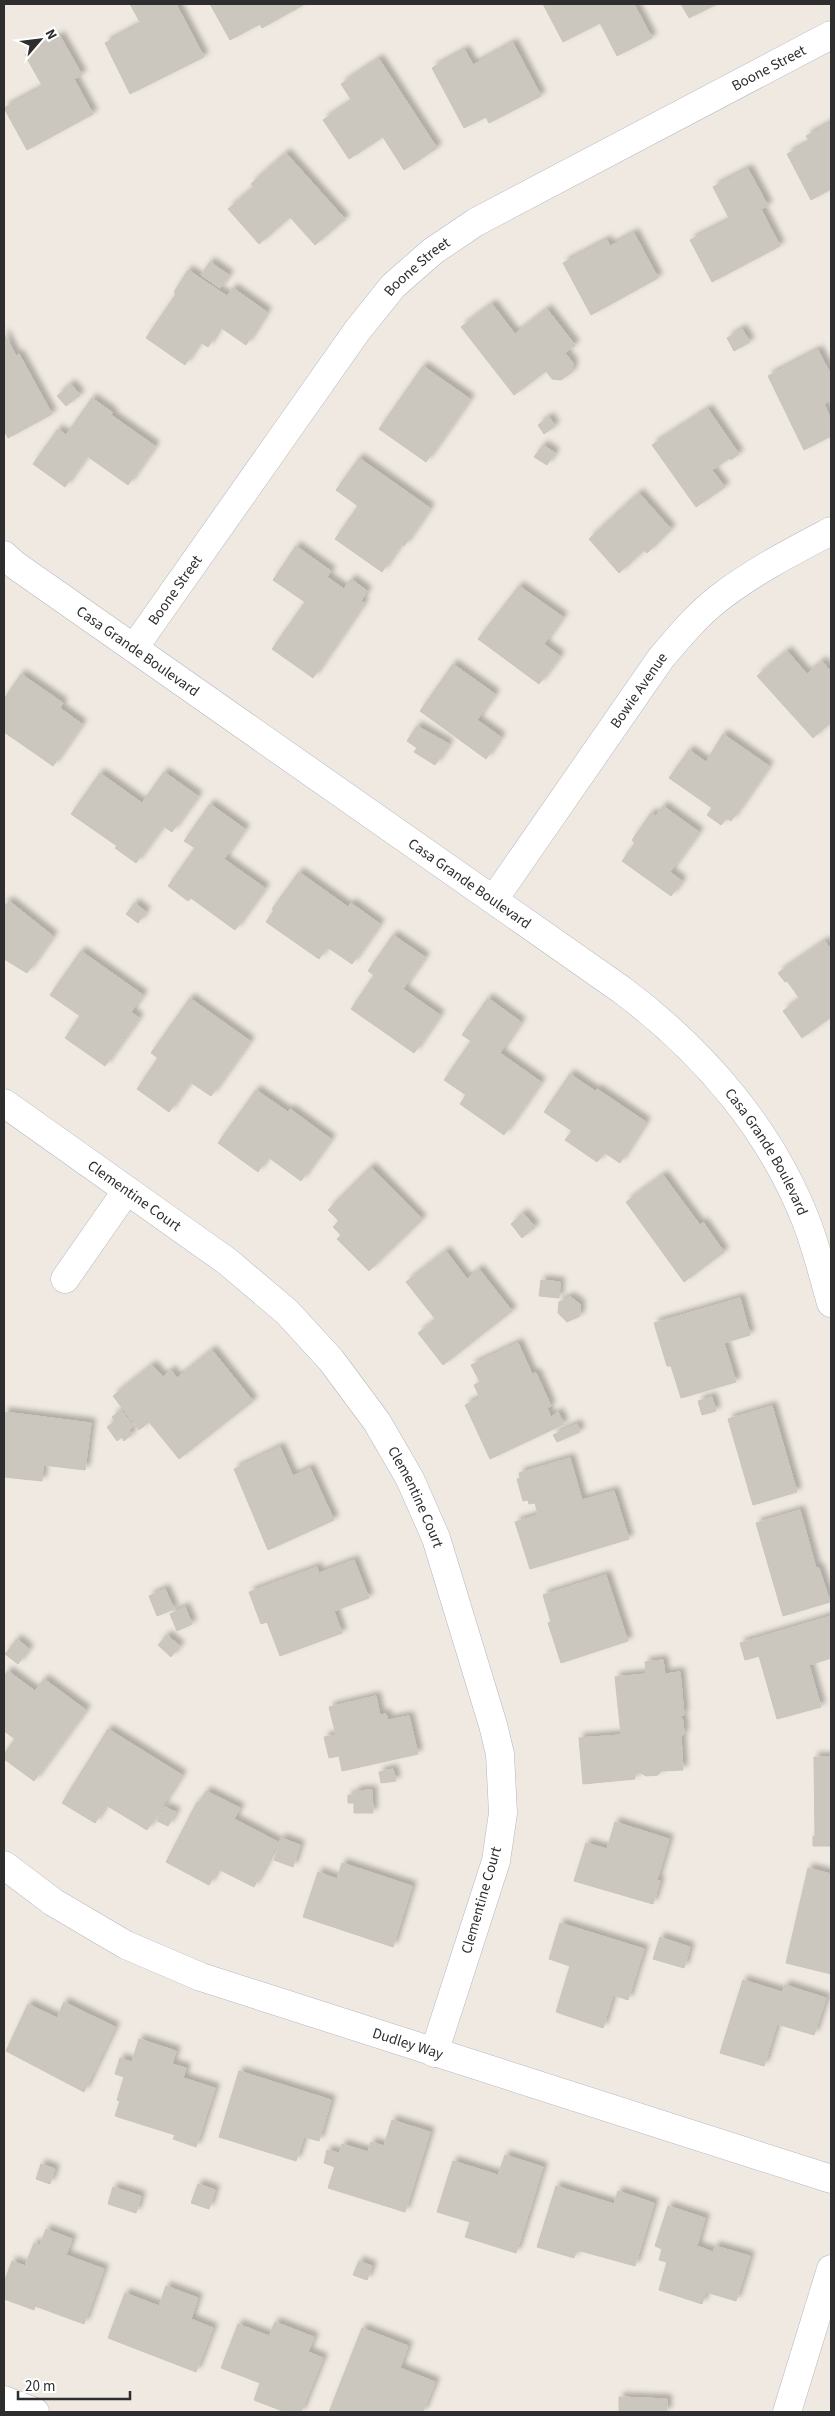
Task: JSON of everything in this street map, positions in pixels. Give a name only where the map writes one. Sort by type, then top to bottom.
[{"type":"street","name":"Boone Street","points":[[134,648],[357,331],[393,286],[420,263],[476,222],[831,35]]},
{"type":"street","name":"Bowie Avenue","points":[[494,899],[661,658],[684,631],[719,598],[768,564],[831,531]]},
{"type":"street","name":"Casa Grande Boulevard","points":[[4,555],[14,566],[494,899],[650,1011],[691,1047],[738,1101],[773,1153],[808,1226],[831,1303]]},
{"type":"street","name":"Clementine Court","points":[[4,1102],[228,1262],[287,1312],[332,1360],[377,1422],[410,1479],[436,1538],[494,1725],[500,1754],[503,1813],[496,1861],[434,2053]]},
{"type":"street","points":[[65,1279],[127,1190]]},
{"type":"street","name":"Dudley Way","points":[[4,1865],[53,1902],[126,1945],[201,1977],[831,2179]]},
{"type":"street","points":[[787,2412],[831,2269]]},
{"type":"street","points":[[4,2400],[35,2412]]},
{"type":"building","points":[[130,4],[176,4],[204,57],[130,94],[105,43],[141,24]]},
{"type":"building","points":[[210,4],[303,5],[262,28],[260,24],[230,40]]},
{"type":"building","points":[[543,4],[634,4],[652,38],[617,56],[600,23],[563,42]]},
{"type":"building","points":[[681,4],[717,4],[689,18]]},
{"type":"building","points":[[60,36],[82,75],[74,79],[93,114],[27,150],[4,108],[43,87],[25,55]]},
{"type":"building","points":[[513,43],[541,96],[489,123],[486,117],[464,128],[432,68],[465,50],[473,65]]},
{"type":"building","points":[[379,59],[437,148],[404,170],[383,137],[349,159],[323,120],[352,101],[341,84]]},
{"type":"building","points":[[831,123],[831,189],[811,200],[787,154],[810,142],[806,136]]},
{"type":"building","points":[[286,153],[345,219],[315,245],[290,217],[259,244],[228,209],[254,187],[251,184]]},
{"type":"building","points":[[748,169],[768,206],[761,209],[780,246],[712,282],[690,240],[730,220],[713,187]]},
{"type":"building","points":[[634,233],[658,278],[591,315],[563,263],[607,240],[610,246]]},
{"type":"building","points":[[210,262],[229,275],[220,288],[201,275]]},
{"type":"building","points":[[188,270],[227,296],[233,288],[267,312],[246,345],[220,327],[208,347],[200,342],[185,365],[146,338],[176,294],[174,292]]},
{"type":"building","points":[[492,304],[515,334],[547,309],[575,345],[565,353],[573,363],[572,372],[561,380],[552,379],[546,371],[514,395],[461,327]]},
{"type":"building","points":[[742,329],[750,342],[734,351],[727,338]]},
{"type":"building","points":[[4,333],[16,356],[19,354],[52,414],[8,438],[4,431]]},
{"type":"building","points":[[818,350],[831,375],[831,400],[824,404],[831,419],[831,436],[804,450],[768,376]]},
{"type":"building","points":[[423,366],[470,399],[426,462],[379,429]]},
{"type":"building","points":[[71,384],[80,395],[66,406],[57,396]]},
{"type":"building","points":[[92,398],[113,413],[111,415],[155,446],[128,485],[87,456],[65,487],[33,464],[58,429],[66,435]]},
{"type":"building","points":[[708,409],[739,454],[712,470],[725,487],[696,507],[652,445]]},
{"type":"building","points":[[549,417],[555,426],[544,434],[538,425]]},
{"type":"building","points":[[543,445],[555,453],[547,465],[534,457]]},
{"type":"building","points":[[359,458],[430,508],[404,546],[401,544],[382,572],[335,539],[358,506],[336,490]]},
{"type":"building","points":[[639,493],[671,529],[647,553],[644,550],[619,573],[589,539]]},
{"type":"building","points":[[296,546],[331,571],[327,577],[344,589],[351,579],[367,591],[361,601],[364,603],[313,678],[272,649],[305,602],[273,580]]},
{"type":"building","points":[[519,586],[563,617],[544,644],[560,656],[539,684],[478,639]]},
{"type":"building","points":[[787,651],[807,674],[822,661],[831,672],[831,722],[813,738],[757,676]]},
{"type":"building","points":[[453,664],[495,694],[477,720],[501,737],[486,759],[420,711]]},
{"type":"building","points":[[21,674],[63,703],[60,708],[82,724],[53,766],[4,732],[4,699]]},
{"type":"building","points":[[417,726],[449,744],[435,765],[414,752],[417,748],[407,741]]},
{"type":"building","points":[[723,734],[769,766],[731,821],[727,818],[721,825],[707,815],[712,808],[669,778],[689,750],[706,762]]},
{"type":"building","points":[[164,772],[198,796],[172,832],[163,826],[136,863],[115,848],[117,846],[71,814],[100,773],[142,803]]},
{"type":"building","points":[[210,804],[245,829],[224,859],[265,888],[235,930],[191,898],[188,901],[168,886],[195,848],[184,841]]},
{"type":"building","points":[[663,806],[699,832],[670,872],[682,881],[671,896],[622,861],[635,843],[632,840],[651,813],[656,816]]},
{"type":"building","points":[[299,872],[348,907],[351,903],[380,924],[352,964],[327,947],[319,959],[266,922],[274,910],[272,909]]},
{"type":"building","points":[[9,901],[53,936],[27,973],[4,959],[4,902],[7,905]]},
{"type":"building","points":[[135,903],[146,912],[138,923],[126,914]]},
{"type":"building","points":[[393,935],[425,957],[403,989],[440,1015],[414,1053],[351,1009],[374,975],[368,971]]},
{"type":"building","points":[[825,941],[831,950],[831,1017],[802,1038],[783,1011],[800,999],[787,981],[785,982],[778,973]]},
{"type":"building","points":[[81,951],[143,995],[131,1012],[139,1018],[105,1066],[65,1038],[80,1016],[50,995]]},
{"type":"building","points":[[190,998],[250,1041],[211,1096],[190,1082],[169,1112],[137,1089],[158,1058],[151,1053]]},
{"type":"building","points":[[488,998],[521,1022],[500,1053],[541,1082],[504,1135],[460,1104],[466,1095],[444,1080],[471,1041],[462,1035]]},
{"type":"building","points":[[570,1074],[595,1091],[597,1089],[646,1122],[620,1163],[605,1153],[597,1162],[565,1140],[572,1131],[544,1112]]},
{"type":"building","points":[[256,1090],[288,1112],[290,1109],[331,1139],[301,1181],[268,1157],[258,1172],[218,1143]]},
{"type":"building","points":[[371,1167],[422,1219],[369,1271],[337,1239],[341,1235],[333,1227],[339,1221],[328,1210]]},
{"type":"building","points":[[663,1175],[700,1225],[703,1222],[724,1252],[684,1282],[626,1202]]},
{"type":"building","points":[[523,1213],[535,1227],[522,1238],[511,1224]]},
{"type":"building","points":[[446,1251],[467,1279],[479,1269],[512,1311],[443,1365],[418,1333],[436,1320],[406,1282]]},
{"type":"building","points":[[541,1280],[560,1282],[559,1298],[539,1296]]},
{"type":"building","points":[[570,1297],[580,1304],[580,1316],[567,1322],[558,1313],[559,1302]]},
{"type":"building","points":[[740,1298],[750,1335],[724,1343],[736,1382],[681,1398],[671,1366],[667,1366],[654,1323]]},
{"type":"building","points":[[518,1343],[532,1374],[536,1373],[551,1406],[547,1408],[551,1417],[558,1412],[564,1424],[490,1459],[465,1405],[480,1398],[474,1385],[480,1382],[471,1365]]},
{"type":"building","points":[[212,1350],[253,1401],[179,1459],[149,1422],[139,1430],[113,1396],[152,1365],[163,1377],[171,1370],[177,1378]]},
{"type":"building","points":[[712,1397],[716,1411],[702,1415],[698,1401]]},
{"type":"building","points":[[772,1406],[797,1492],[753,1505],[728,1419]]},
{"type":"building","points":[[121,1410],[134,1426],[129,1430],[132,1434],[124,1441],[122,1437],[117,1441],[107,1427],[115,1421],[112,1417]]},
{"type":"building","points":[[4,1412],[91,1423],[85,1470],[43,1465],[42,1481],[4,1477]]},
{"type":"building","points":[[577,1424],[580,1432],[557,1442],[553,1435]]},
{"type":"building","points":[[280,1447],[293,1476],[310,1468],[334,1520],[268,1550],[234,1469]]},
{"type":"building","points":[[570,1458],[582,1500],[614,1491],[629,1539],[530,1569],[515,1522],[538,1515],[535,1503],[529,1504],[528,1500],[523,1501],[517,1479],[520,1478],[519,1473]]},
{"type":"building","points":[[800,1510],[816,1568],[819,1568],[830,1602],[783,1616],[756,1523]]},
{"type":"building","points":[[354,1560],[369,1598],[334,1611],[342,1633],[280,1656],[267,1622],[261,1624],[249,1592],[317,1567],[319,1573]]},
{"type":"building","points":[[606,1575],[628,1641],[561,1663],[548,1623],[551,1622],[543,1595]]},
{"type":"building","points":[[165,1589],[174,1609],[157,1616],[149,1596]]},
{"type":"building","points":[[185,1607],[192,1624],[177,1631],[170,1614]]},
{"type":"building","points":[[831,1616],[831,1658],[809,1665],[821,1707],[777,1719],[759,1656],[745,1660],[740,1643]]},
{"type":"building","points":[[167,1635],[180,1646],[171,1657],[158,1645]]},
{"type":"building","points":[[17,1639],[29,1649],[18,1664],[5,1654]]},
{"type":"building","points":[[663,1660],[665,1674],[680,1672],[684,1715],[680,1715],[683,1721],[684,1734],[681,1736],[683,1770],[661,1771],[658,1775],[646,1776],[641,1773],[635,1773],[635,1779],[583,1784],[579,1738],[621,1735],[615,1677],[646,1674],[645,1662]]},
{"type":"building","points":[[8,1671],[35,1691],[44,1679],[86,1710],[34,1781],[4,1759],[4,1754],[15,1739],[4,1731],[4,1676]]},
{"type":"building","points":[[376,1696],[380,1715],[386,1714],[388,1720],[409,1716],[418,1754],[342,1771],[339,1756],[329,1758],[324,1737],[336,1735],[329,1707]]},
{"type":"building","points":[[108,1729],[182,1775],[147,1830],[106,1805],[95,1823],[62,1803]]},
{"type":"building","points":[[814,1757],[831,1757],[831,1846],[813,1846],[813,1836],[815,1836]]},
{"type":"building","points":[[393,1769],[396,1781],[381,1783],[379,1772]]},
{"type":"building","points":[[372,1790],[373,1813],[354,1813],[354,1803],[348,1803],[348,1795],[355,1795],[355,1791]]},
{"type":"building","points":[[206,1791],[240,1808],[234,1819],[278,1842],[254,1887],[218,1869],[209,1885],[166,1862],[197,1802],[199,1803]]},
{"type":"building","points":[[164,1807],[176,1812],[168,1826],[157,1821]]},
{"type":"building","points":[[615,1822],[669,1839],[657,1880],[660,1881],[653,1904],[574,1881],[586,1843],[607,1849]]},
{"type":"building","points":[[281,1838],[300,1845],[293,1867],[274,1860]]},
{"type":"building","points":[[342,1863],[412,1886],[393,1947],[303,1917],[318,1872],[337,1879]]},
{"type":"building","points":[[808,1868],[831,1874],[831,1974],[786,1963]]},
{"type":"building","points":[[560,1923],[644,1949],[628,2000],[613,1995],[603,2028],[556,2012],[570,1966],[549,1959]]},
{"type":"building","points":[[660,1937],[690,1947],[684,1968],[653,1959]]},
{"type":"building","points":[[743,1980],[782,1992],[785,1985],[826,1998],[814,2035],[777,2024],[764,2066],[720,2053]]},
{"type":"building","points":[[64,2002],[115,2027],[84,2092],[6,2051],[28,2004],[57,2018]]},
{"type":"building","points":[[139,2039],[176,2051],[172,2064],[186,2068],[183,2078],[215,2088],[196,2147],[173,2139],[175,2135],[115,2116],[120,2101],[117,2100],[124,2077],[115,2074],[120,2058],[132,2062]]},
{"type":"building","points":[[239,2071],[331,2100],[319,2141],[304,2137],[296,2161],[219,2137]]},
{"type":"building","points":[[392,2120],[430,2132],[405,2212],[328,2188],[335,2167],[324,2163],[327,2150],[339,2153],[342,2144],[368,2152],[371,2142],[384,2146]]},
{"type":"building","points":[[505,2155],[543,2167],[516,2253],[465,2237],[470,2222],[437,2212],[453,2161],[498,2175]]},
{"type":"building","points":[[41,2164],[55,2169],[50,2184],[36,2179]]},
{"type":"building","points":[[198,2184],[215,2190],[209,2209],[191,2203]]},
{"type":"building","points":[[556,2186],[614,2204],[618,2191],[654,2203],[635,2266],[577,2250],[574,2258],[537,2247]]},
{"type":"building","points":[[113,2187],[141,2196],[136,2213],[108,2204]]},
{"type":"building","points":[[668,2206],[705,2218],[697,2246],[713,2252],[715,2246],[750,2256],[736,2301],[706,2292],[702,2304],[659,2290],[667,2262],[659,2260],[662,2249],[655,2246]]},
{"type":"building","points":[[46,2229],[72,2239],[66,2255],[104,2269],[84,2324],[35,2306],[34,2310],[4,2299],[4,2282],[12,2261],[25,2266],[34,2243],[40,2245]]},
{"type":"building","points":[[359,2261],[372,2266],[367,2280],[353,2275]]},
{"type":"building","points":[[166,2286],[198,2298],[191,2319],[213,2328],[196,2372],[108,2338],[125,2293],[159,2306]]},
{"type":"building","points":[[275,2322],[314,2337],[308,2352],[323,2358],[301,2412],[285,2412],[254,2400],[260,2383],[221,2368],[238,2324],[269,2336]]},
{"type":"building","points":[[362,2328],[408,2346],[400,2368],[435,2382],[423,2412],[329,2412]]},
{"type":"building","points":[[619,2397],[667,2399],[667,2412],[619,2412]]}]
